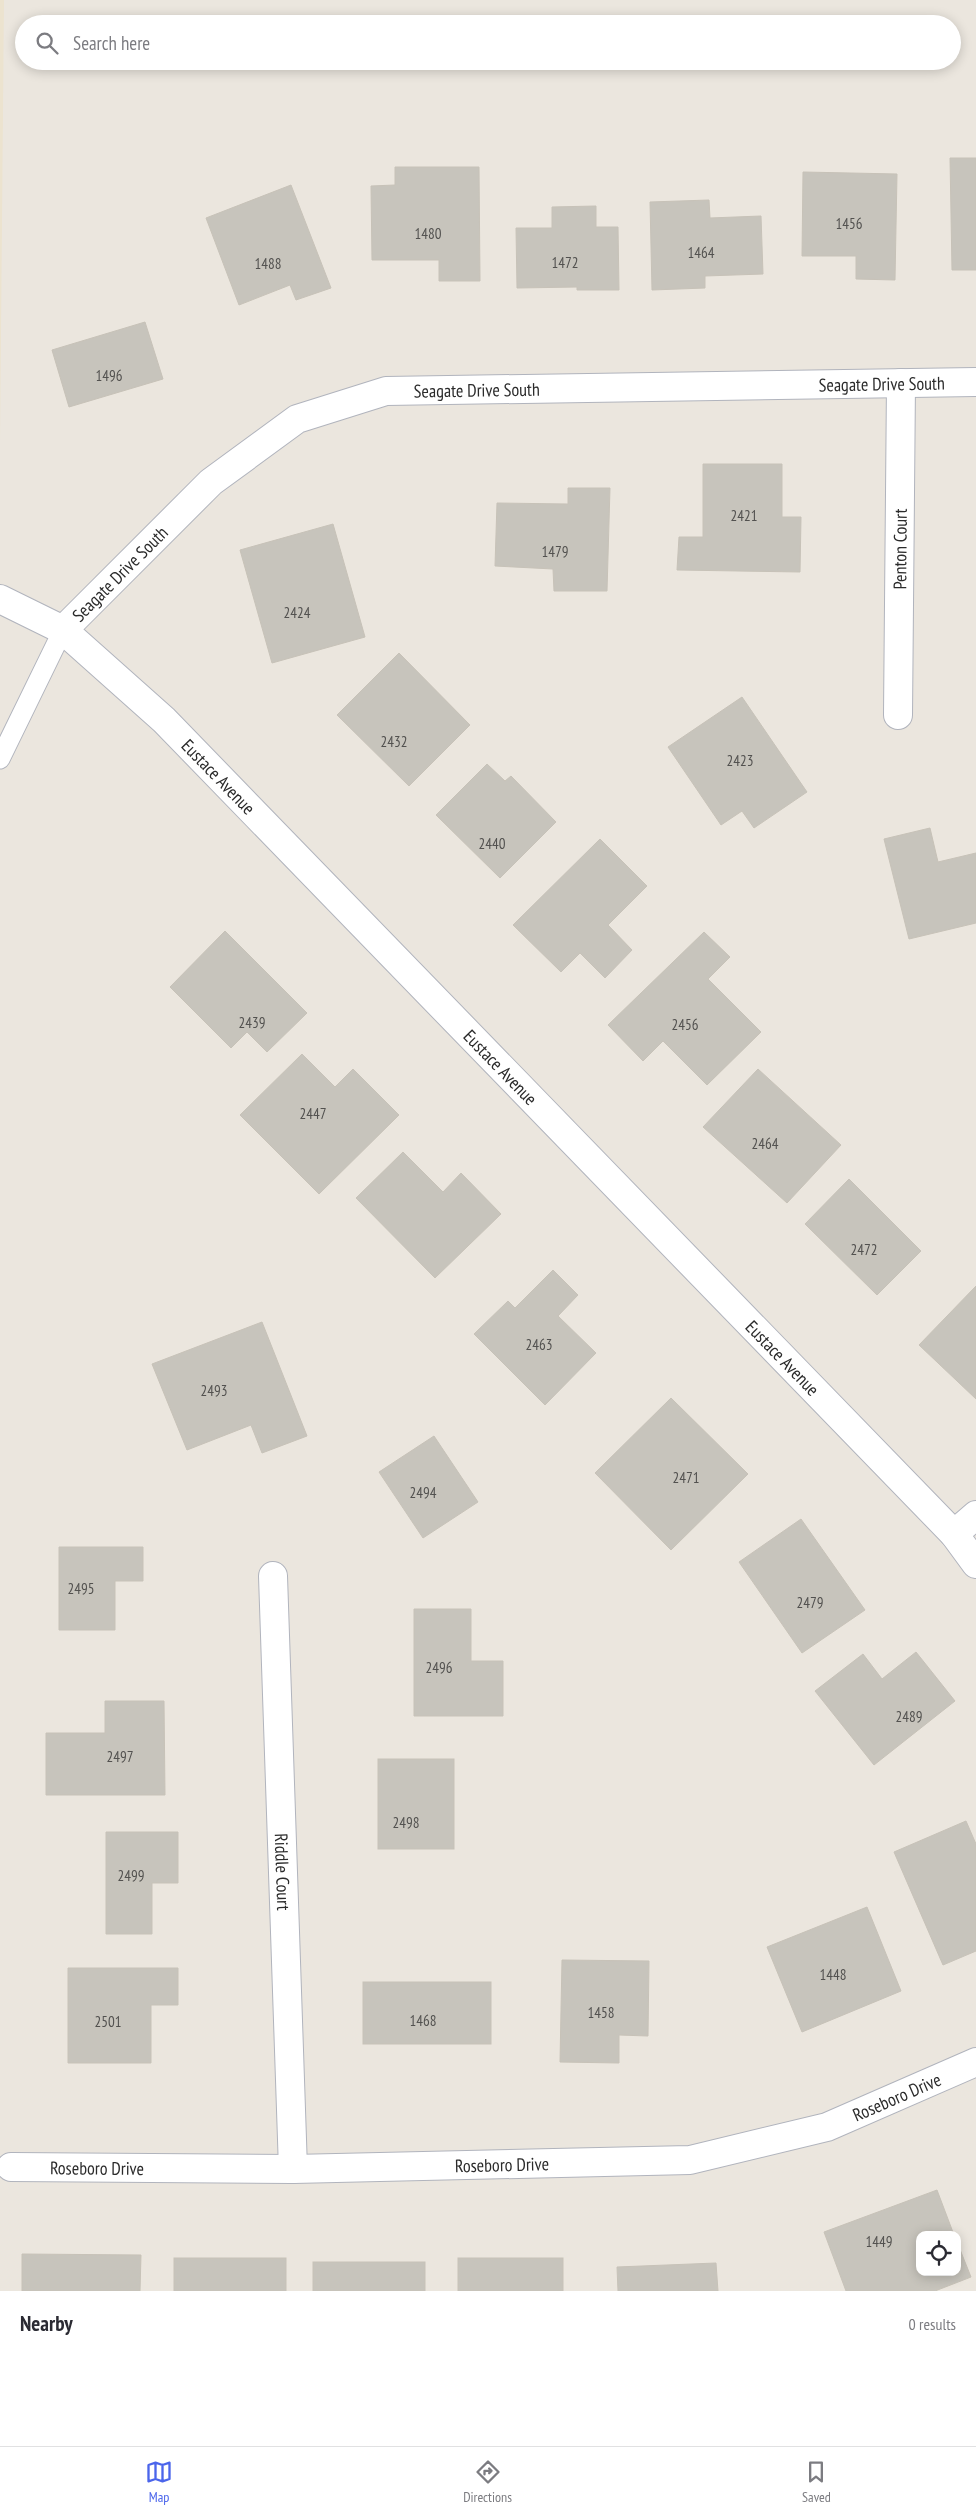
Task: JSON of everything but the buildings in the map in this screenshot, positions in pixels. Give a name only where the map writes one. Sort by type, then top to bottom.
[{"type":"street","name":"Seagate Drive South","points":[[63,630],[211,482],[297,419],[386,392],[976,382]]},
{"type":"street","name":"Penton Court","points":[[898,715],[901,383]]},
{"type":"street","name":"Eustace Avenue","points":[[0,599],[63,630],[164,720],[954,1534],[976,1564]]},
{"type":"street","points":[[954,1534],[976,1515]]},
{"type":"street","name":"Riddle Court","points":[[273,1576],[293,2168]]},
{"type":"street","name":"Roseboro Drive","points":[[11,2167],[293,2168],[690,2160],[827,2127],[976,2062]]},
{"type":"lane","points":[[0,760],[63,630]]},
{"type":"shaded area","points":[[0,0],[4,0],[0,444]]}]
